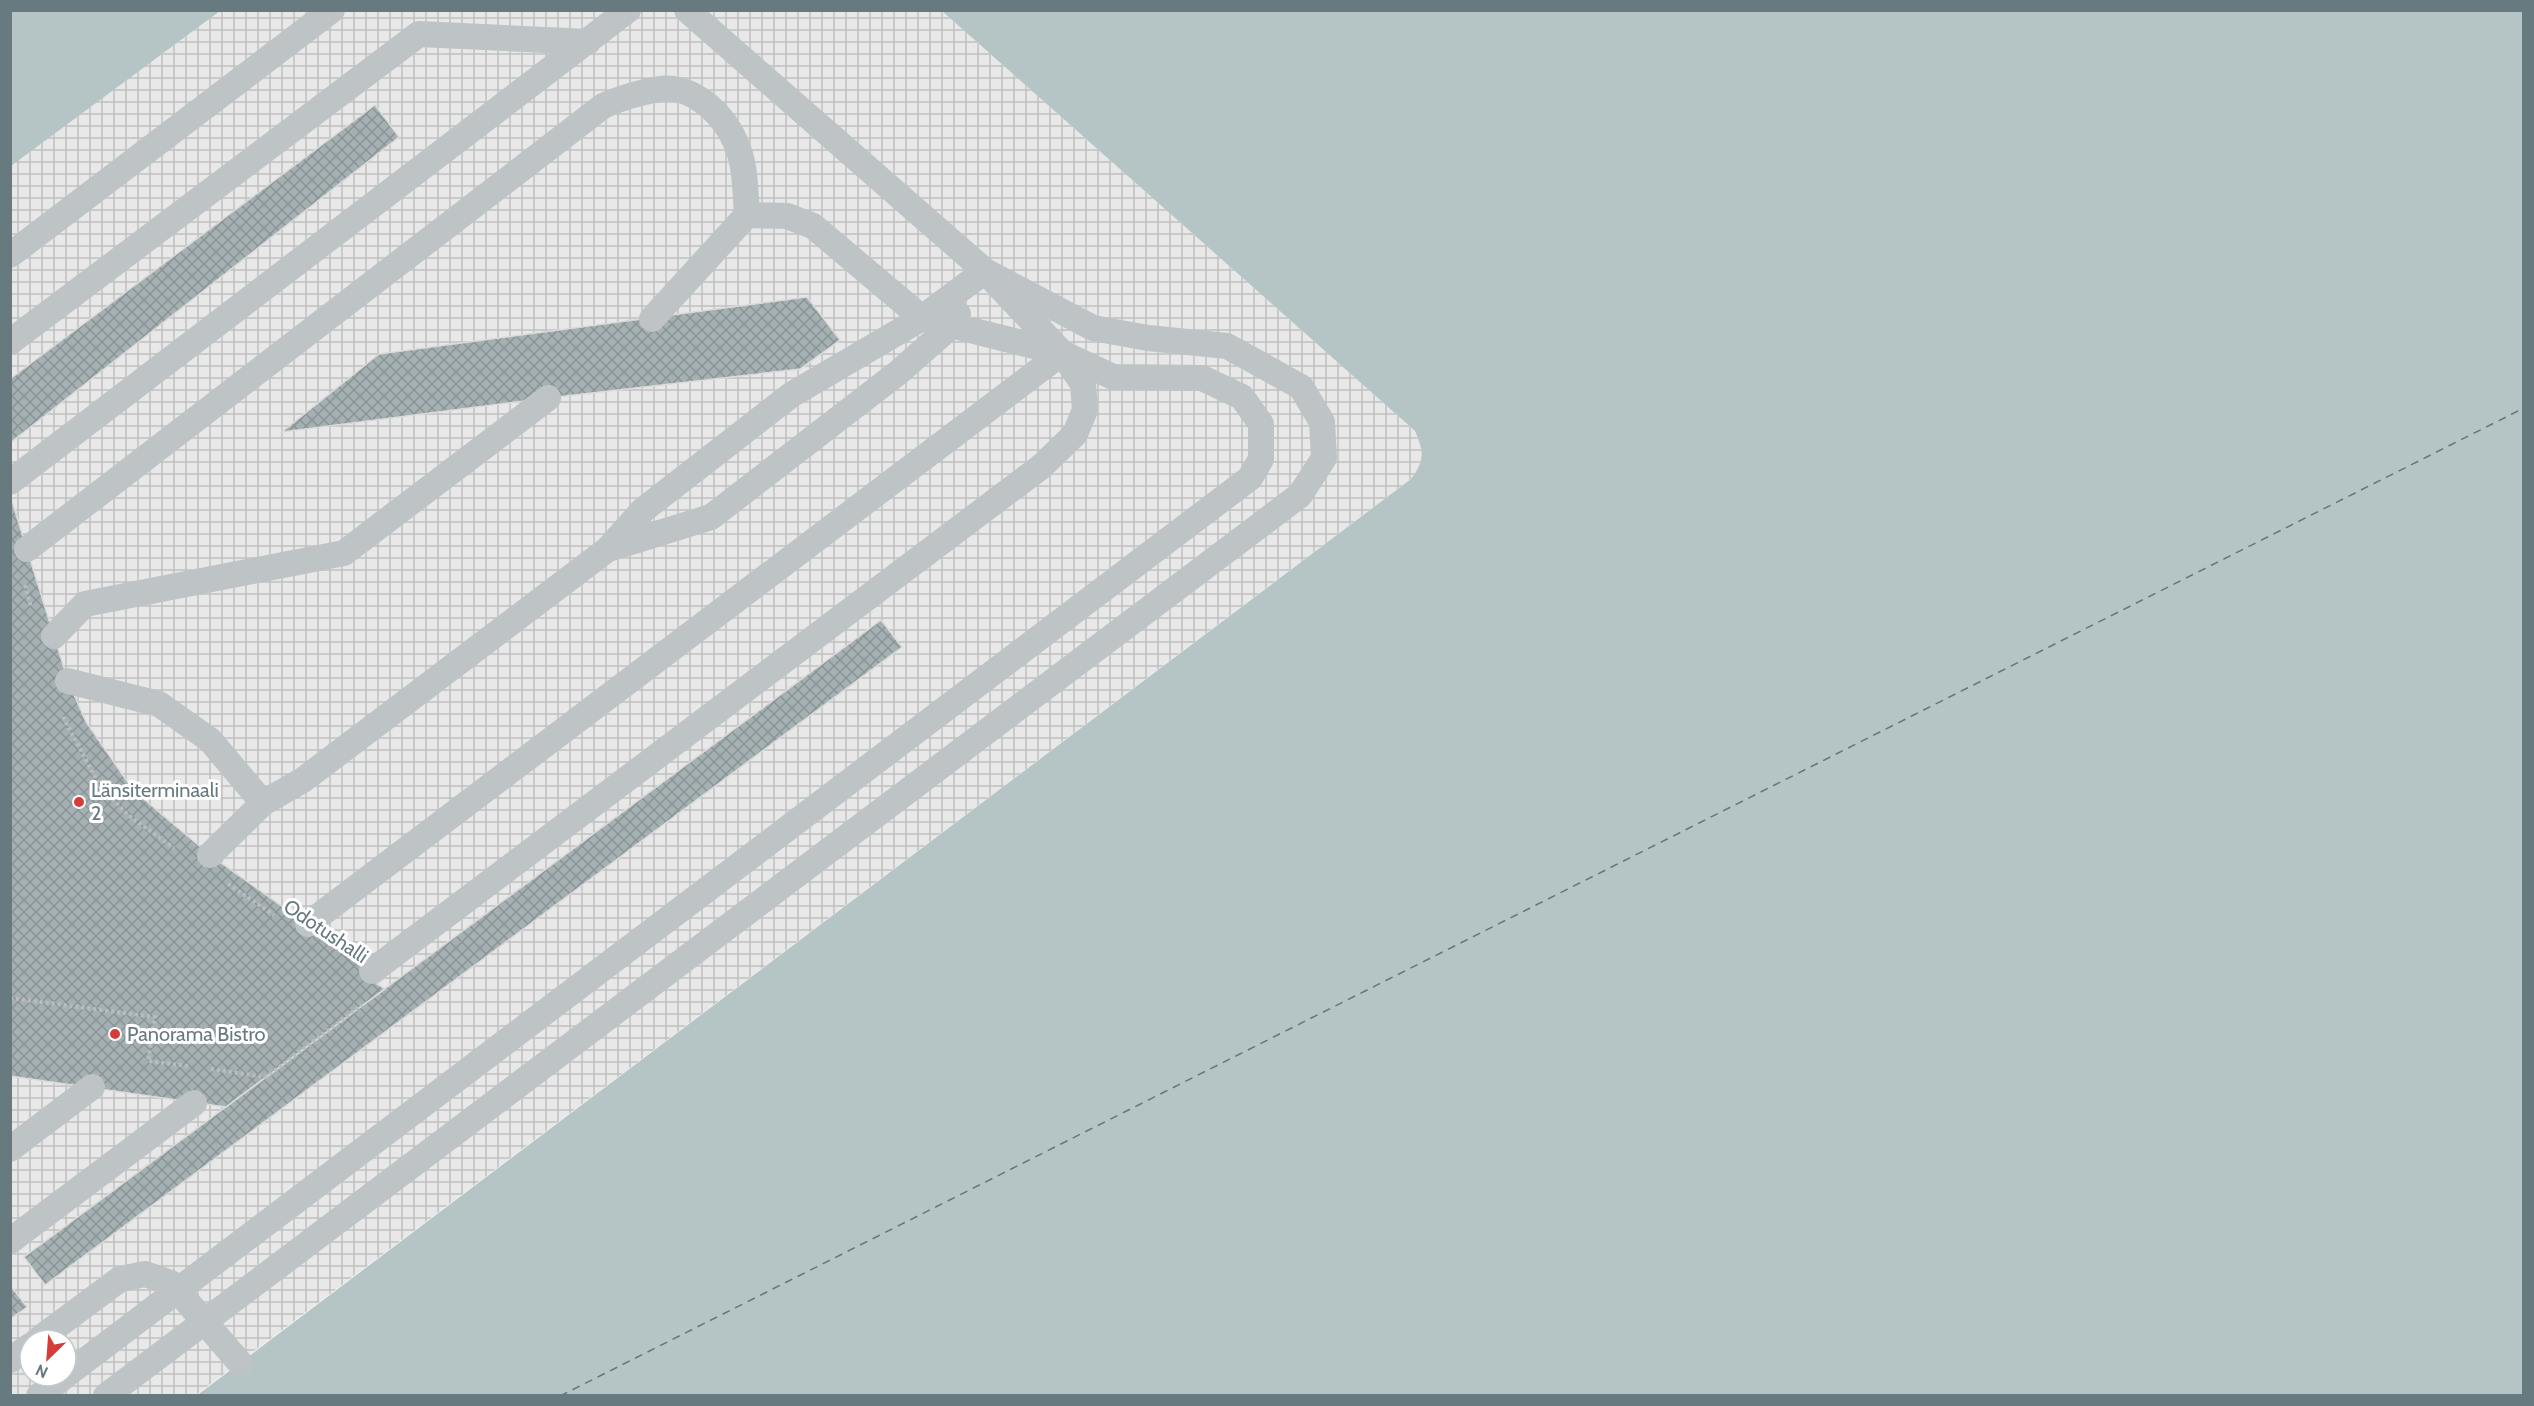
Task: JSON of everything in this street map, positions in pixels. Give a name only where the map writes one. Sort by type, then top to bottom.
[{"type":"lane","points":[[10,255],[332,10]]},
{"type":"lane","points":[[10,482],[628,10]]},
{"type":"lane","points":[[372,971],[1042,466],[1075,434],[1085,410],[1083,384],[1062,353],[985,271],[687,10]]},
{"type":"lane","points":[[10,342],[418,34],[588,42]]},
{"type":"lane","points":[[27,549],[603,106],[623,96],[673,89],[699,99],[723,120],[736,143],[743,169],[747,214],[652,319]]},
{"type":"lane","points":[[78,1366],[1250,478],[1261,459],[1261,424],[1242,397],[1202,378],[1113,377],[1062,353],[922,318],[813,225],[787,216],[747,214]]},
{"type":"lane","points":[[210,855],[262,803],[303,780],[608,549],[643,510],[791,395],[922,318],[985,271]]},
{"type":"lane","points":[[608,549],[711,518],[898,372],[951,326],[985,271]]},
{"type":"lane","points":[[106,1395],[1300,495],[1324,459],[1322,422],[1301,387],[1227,346],[1148,338],[1093,328],[985,271]]},
{"type":"lane","points":[[308,924],[1062,353]]},
{"type":"lane","points":[[54,636],[85,604],[344,553],[548,398]]},
{"type":"lane","points":[[68,681],[159,704],[210,740],[262,803]]},
{"type":"lane","points":[[10,1149],[92,1088]]},
{"type":"lane","points":[[10,1241],[195,1103]]},
{"type":"lane","points":[[54,1328],[120,1279],[144,1274],[171,1283],[240,1363]]},
{"type":"path","points":[[23,579],[32,612]]},
{"type":"path","points":[[60,711],[100,786],[128,815],[177,850]]},
{"type":"path","name":"Odotushalli","points":[[225,882],[282,920]]},
{"type":"path","points":[[10,998],[155,1017],[148,1061],[195,1067]]},
{"type":"path","points":[[207,1069],[266,1077],[367,1002]]},
{"type":"shaded area","points":[[11,10],[220,10],[220,11],[11,166]]},
{"type":"shaded area","points":[[220,11],[942,11],[1415,431],[1421,447],[1422,464],[1411,479],[196,1395],[11,1395],[10,166]]},
{"type":"shaded area","points":[[942,11],[2523,11],[2523,1395],[196,1396],[1411,479],[1419,467],[1422,456],[1415,431]]},
{"type":"building","points":[[375,105],[399,137],[10,443],[10,379]]},
{"type":"building","points":[[807,297],[840,340],[800,369],[282,432],[379,354]]},
{"type":"building","name":"Länsiterminaali 2","points":[[10,495],[68,681],[86,722],[133,790],[210,855],[384,979],[377,984],[385,989],[226,1107],[10,1076]]},
{"type":"building","points":[[881,620],[902,647],[45,1285],[24,1257]]},
{"type":"building","points":[[10,1285],[27,1307],[10,1319]]},
{"type":"ferry route","points":[[560,1396],[2524,408]]},
{"type":"place","name":"Länsiterminaali 2","points":[[79,802]]},
{"type":"place","name":"Panorama Bistro","points":[[115,1034]]}]
